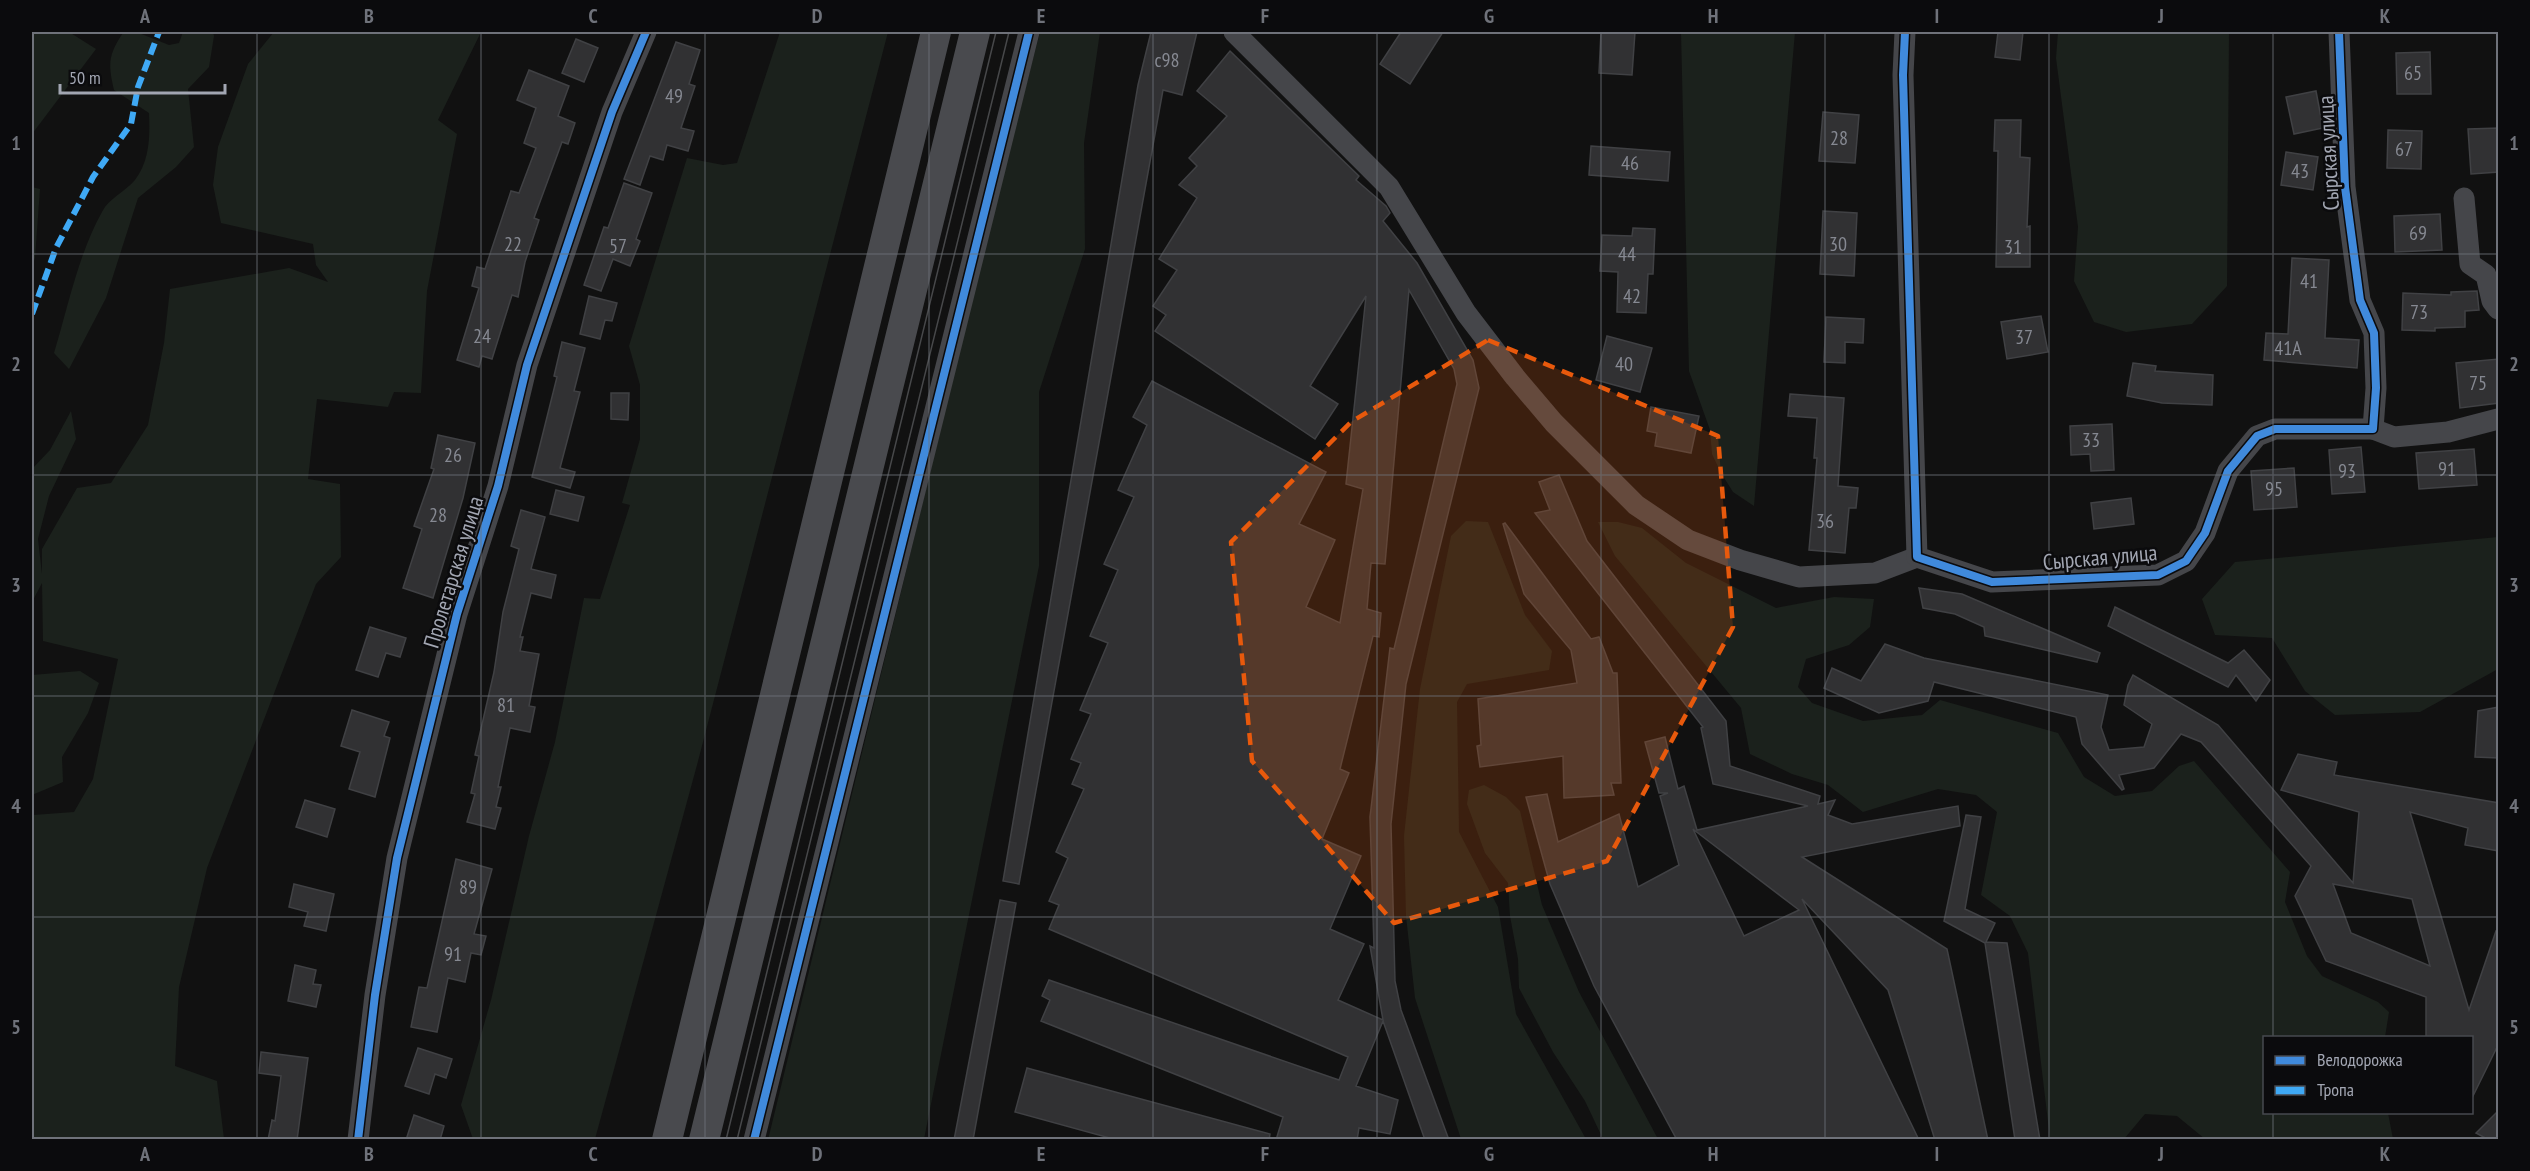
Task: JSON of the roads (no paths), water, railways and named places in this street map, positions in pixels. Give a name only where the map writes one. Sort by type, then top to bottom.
[{"type":"main road","points":[[668,1140],[936,32]]},
{"type":"main road","points":[[704,1140],[975,32]]},
{"type":"street","name":"Пролетарская улица","points":[[358,1140],[375,995],[397,858],[457,614],[498,486],[527,365],[612,112],[646,32]]},
{"type":"street","points":[[754,1140],[1029,32]]},
{"type":"street","points":[[1234,32],[1389,187],[1466,313],[1515,377],[1554,423],[1636,505],[1689,540],[1740,560],[1799,577],[1875,573],[1917,557],[1903,75],[1905,32]]},
{"type":"street","name":"Сырская улица","points":[[2339,32],[2345,187],[2360,300],[2374,333],[2376,388],[2373,429]]},
{"type":"street","points":[[2464,198],[2470,264],[2486,275],[2492,301],[2499,309]]},
{"type":"street","name":"Сырская улица","points":[[1917,557],[1992,582],[2158,575],[2186,561],[2205,533],[2228,471],[2257,436],[2275,429],[2373,429],[2394,437],[2448,432],[2499,419]]},
{"type":"tram line","points":[[726,1140],[996,32]]},
{"type":"tram line","points":[[737,1140],[1009,32]]}]
